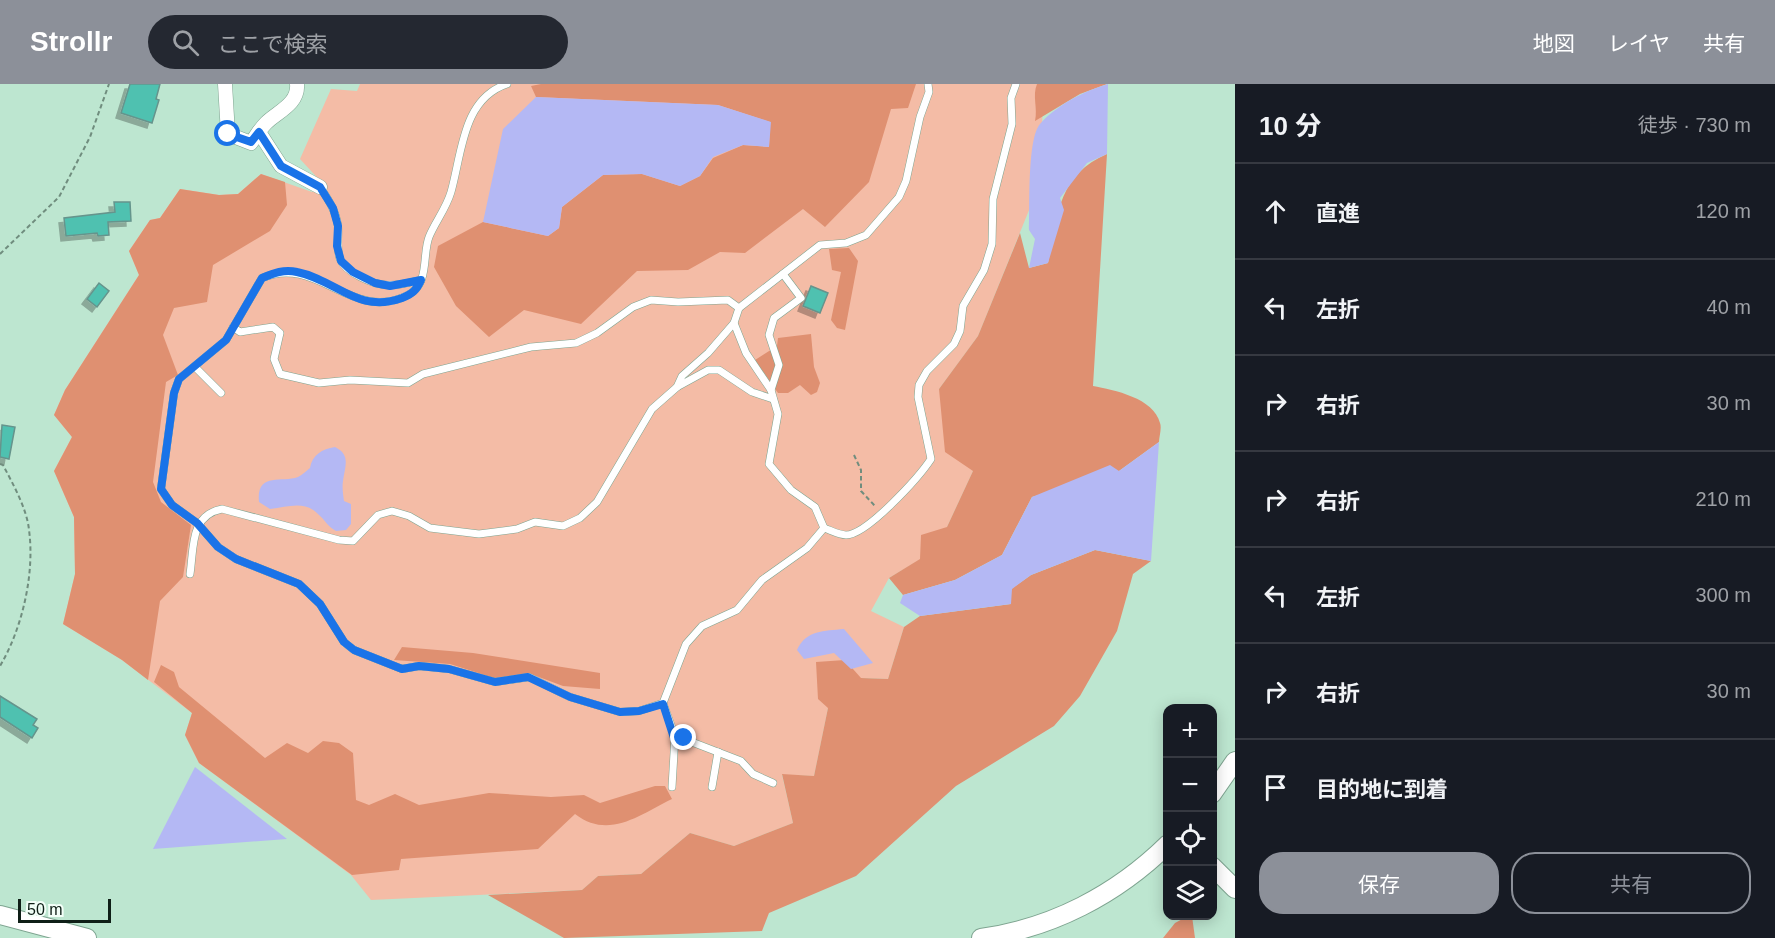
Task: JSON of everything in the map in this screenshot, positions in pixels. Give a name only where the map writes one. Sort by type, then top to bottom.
[{"type":"street","points":[[225,84],[228,134],[251,142],[266,123],[288,107],[298,90],[297,84]]},
{"type":"street","points":[[259,132],[281,166],[320,187]]},
{"type":"street","points":[[1217,787],[1235,761]]},
{"type":"street","points":[[981,938],[1042,924],[1076,910],[1132,876],[1163,848]]},
{"type":"street","points":[[1217,871],[1235,889]]},
{"type":"street","points":[[0,915],[87,938]]},
{"type":"lane","points":[[507,84],[486,96],[468,123],[451,194],[428,238],[418,287],[410,295],[379,303],[360,300],[298,272],[272,273],[262,278],[226,340],[179,379],[174,393],[161,489],[172,505],[197,523],[218,547],[236,559],[299,584],[320,604],[344,642],[354,650],[402,669],[419,666],[449,669],[495,682],[528,677],[570,697],[620,712],[639,711],[663,704]]},
{"type":"lane","points":[[677,387],[682,376],[708,353],[734,323],[739,309],[820,245],[846,243],[866,235],[899,197],[906,181],[920,117],[929,92],[928,84]]},
{"type":"lane","points":[[734,323],[746,353],[771,390],[777,414],[769,464],[791,490],[815,507],[824,528],[845,536],[859,532],[920,475],[931,459],[918,397],[919,385],[927,371],[954,344],[960,331],[963,306],[984,270],[990,253],[994,221],[993,199],[1012,124],[1011,98],[1016,84]]},
{"type":"lane","points":[[320,187],[335,217],[341,261],[353,272],[375,283],[390,286],[421,280]]},
{"type":"lane","points":[[771,390],[778,365],[770,335],[774,318],[801,298],[783,274]]},
{"type":"lane","points":[[233,327],[240,332],[273,327],[280,333],[274,359],[280,374],[319,383],[350,380],[408,383],[423,374],[531,347],[576,343],[597,333],[633,307],[651,300],[678,302],[728,300],[739,309]]},
{"type":"lane","points":[[195,367],[221,393]]},
{"type":"lane","points":[[190,573],[197,523],[210,511],[222,508],[339,540],[352,541],[378,515],[392,512],[409,516],[430,528],[479,534],[517,529],[535,522],[563,526],[580,518],[597,502],[652,410],[677,387],[708,370],[719,370],[752,392],[773,399]]},
{"type":"lane","points":[[672,787],[675,741],[663,704],[686,644],[702,626],[737,610],[762,580],[807,548],[824,528]]},
{"type":"lane","points":[[675,741],[684,738],[741,761],[753,774],[773,783]]},
{"type":"lane","points":[[712,787],[718,752]]},
{"type":"path","points":[[0,254],[59,197],[90,137],[109,84]]},
{"type":"path","points":[[855,455],[861,470],[861,491],[881,512]]},
{"type":"path","points":[[0,464],[3,465],[14,487],[29,529],[29,576],[12,645],[0,666]]},
{"type":"shaded area","points":[[360,84],[1061,84],[1043,98],[1040,183],[978,336],[939,389],[973,471],[947,527],[921,559],[889,578],[871,611],[904,627],[888,679],[861,678],[828,708],[814,776],[782,775],[793,823],[734,846],[690,833],[641,874],[598,876],[582,890],[371,900],[351,875],[199,763],[185,735],[192,713],[122,660],[63,624],[75,574],[74,517],[54,471],[72,437],[54,415],[65,390],[139,275],[129,251],[150,220],[160,218],[180,189],[219,195],[238,194],[261,174],[312,192],[324,185],[300,159],[331,89],[357,91]]},
{"type":"shaded area","points":[[541,84],[916,84],[908,108],[891,109],[869,182],[825,227],[803,209],[745,253],[720,252],[688,270],[637,271],[581,324],[524,310],[489,337],[456,306],[434,267],[438,246],[483,222],[548,236],[559,228],[562,207],[603,175],[642,174],[680,186],[700,176],[713,158],[743,145],[769,147],[770,122],[718,105],[536,97],[531,86]]},
{"type":"shaded area","points":[[1037,84],[1107,84],[1080,94],[1035,121]]},
{"type":"shaded area","points":[[1107,154],[1093,386],[1132,397],[1150,407],[1160,423],[1159,442],[1119,471],[1032,497],[1002,555],[955,580],[903,595],[889,578],[920,559],[921,535],[947,527],[973,471],[945,452],[939,389],[978,336],[1020,233],[1029,268],[1048,263],[1058,213],[1069,185],[1078,173]]},
{"type":"shaded area","points":[[261,174],[285,182],[287,205],[270,231],[213,265],[207,302],[174,308],[163,335],[178,375],[166,382],[153,482],[161,502],[191,525],[183,577],[160,601],[148,680],[122,660],[63,624],[75,574],[74,517],[54,471],[72,437],[54,415],[65,390],[139,275],[129,251],[150,220],[160,218],[180,189],[219,195],[238,194]]},
{"type":"shaded area","points":[[849,248],[858,261],[845,330],[837,328],[831,320],[841,272],[832,270],[829,249]]},
{"type":"shaded area","points":[[811,334],[814,367],[820,383],[817,392],[811,395],[800,385],[788,393],[778,393],[755,360],[777,346],[778,338]]},
{"type":"shaded area","points":[[1095,550],[1151,561],[1133,574],[1117,631],[1080,696],[1054,726],[956,786],[856,876],[769,913],[762,931],[564,938],[488,895],[582,890],[598,876],[641,874],[690,833],[734,846],[793,823],[782,774],[814,776],[828,708],[818,699],[816,662],[845,660],[861,678],[888,679],[904,627],[920,616],[1011,604],[1011,589],[1031,575]]},
{"type":"shaded area","points":[[402,647],[473,653],[600,673],[600,689],[563,686],[528,673],[494,678],[450,664],[394,660]]},
{"type":"shaded area","points":[[161,665],[174,672],[179,687],[265,758],[287,743],[308,753],[323,741],[339,743],[353,753],[356,800],[369,805],[395,794],[419,805],[489,793],[551,797],[584,795],[600,803],[655,786],[665,786],[672,799],[636,818],[612,825],[600,825],[575,814],[538,849],[401,859],[399,870],[352,875],[199,763],[185,735],[192,713],[154,682]]},
{"type":"shaded area","points":[[1181,920],[1193,920],[1195,938],[1163,938],[1175,923]]},
{"type":"water","points":[[1108,84],[1107,154],[1087,163],[1060,198],[1064,210],[1048,263],[1029,268],[1035,239],[1029,230],[1029,191],[1031,158],[1036,132],[1047,117],[1063,105],[1080,95]]},
{"type":"water","points":[[536,97],[718,105],[771,122],[769,147],[743,145],[713,157],[700,176],[680,186],[642,174],[603,175],[562,207],[559,228],[548,236],[483,222],[503,129]]},
{"type":"water","points":[[1159,442],[1151,561],[1095,550],[1031,575],[1012,589],[1011,604],[920,616],[900,603],[903,595],[955,580],[1002,555],[1032,497],[1110,465],[1119,471]]},
{"type":"water","points":[[335,447],[340,450],[346,461],[343,496],[344,501],[351,504],[351,524],[346,530],[336,531],[308,507],[270,509],[259,502],[261,486],[266,482],[298,477],[310,468],[318,453]]},
{"type":"water","points":[[844,629],[873,663],[851,669],[834,653],[804,659],[797,650],[801,643],[811,635]]},
{"type":"water","points":[[195,767],[287,839],[153,849]]},
{"type":"building","points":[[130,84],[160,84],[156,99],[159,100],[152,123],[121,113]]},
{"type":"building","points":[[114,202],[130,202],[131,221],[108,222],[109,235],[98,236],[97,233],[66,236],[64,218],[115,212]]},
{"type":"building","points":[[99,283],[109,291],[97,307],[87,299]]},
{"type":"building","points":[[811,286],[828,293],[820,313],[803,306]]},
{"type":"building","points":[[2,425],[15,427],[9,459],[0,457]]},
{"type":"building","points":[[0,696],[37,719],[33,725],[38,728],[32,738],[0,717]]},
{"type":"route","points":[[228,134],[251,142],[259,132],[281,166],[320,187],[333,208],[338,226],[337,246],[341,261],[353,272],[375,283],[390,286],[421,280],[410,295],[379,303],[360,300],[298,272],[272,273],[262,278],[226,340],[179,379],[174,393],[161,489],[172,505],[197,523],[218,547],[236,559],[299,584],[320,604],[344,642],[354,650],[402,669],[419,666],[449,669],[495,682],[528,677],[570,697],[620,712],[639,711],[663,704],[675,741],[684,738]]}]
